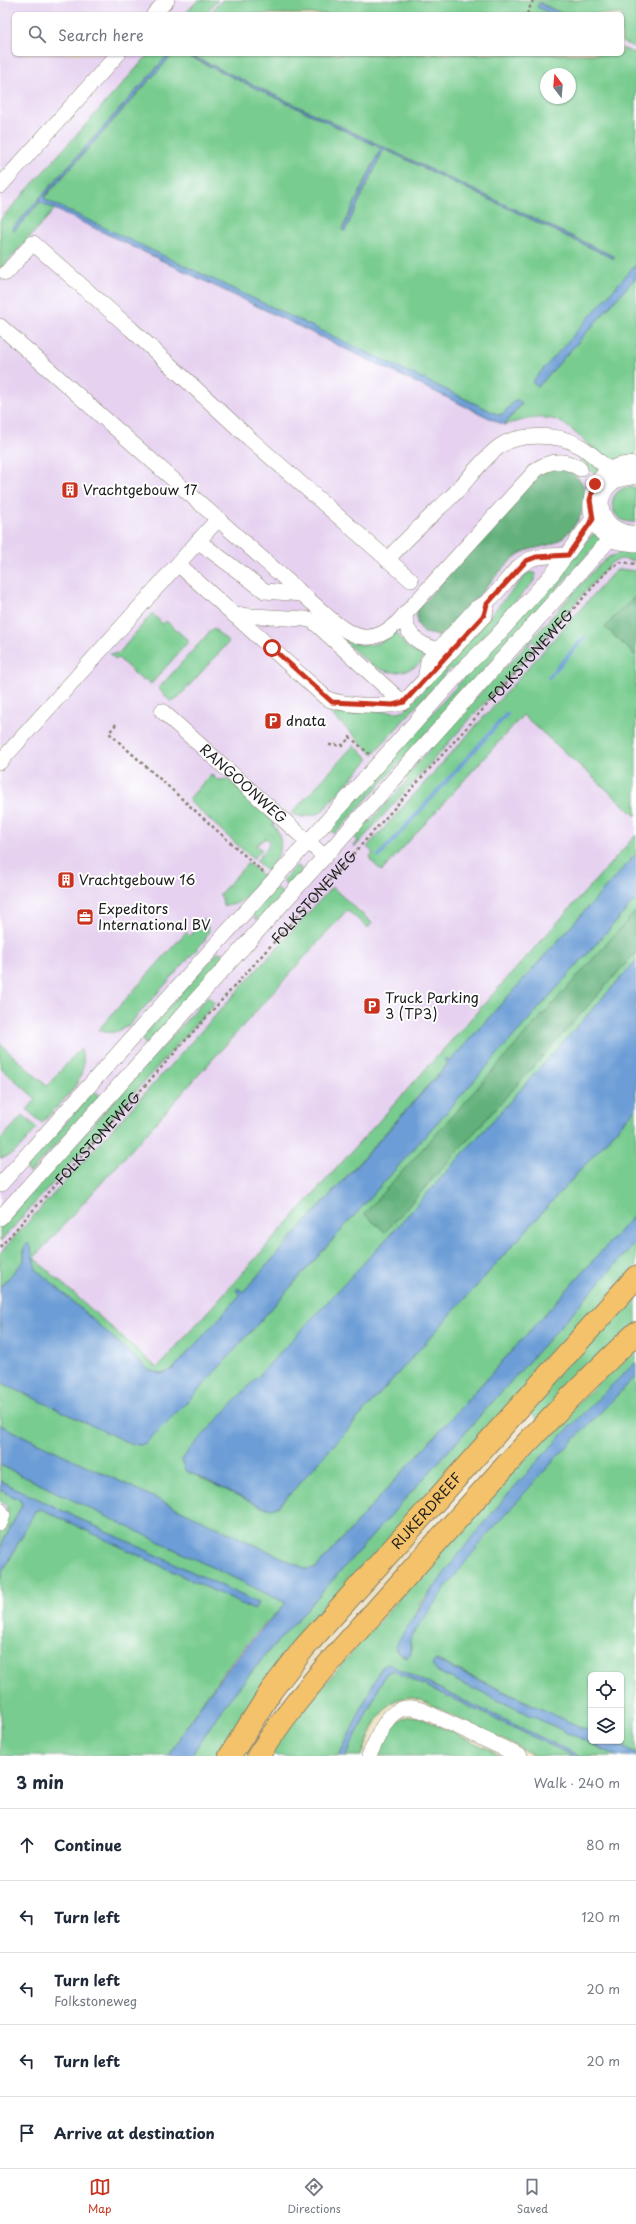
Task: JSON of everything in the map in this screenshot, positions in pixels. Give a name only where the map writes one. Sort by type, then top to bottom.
[{"type":"highway","name":"RIJKERDREEF","points":[[230,1756],[271,1691],[304,1648],[636,1277]]},
{"type":"highway","name":"RIJKERDREEF","points":[[258,1756],[280,1723],[310,1686],[459,1516],[599,1369],[636,1333]]},
{"type":"street","points":[[156,12],[166,0]]},
{"type":"street","points":[[0,186],[116,56]]},
{"type":"street","points":[[6,273],[33,243],[411,580]]},
{"type":"street","points":[[0,326],[200,505],[218,519],[339,626],[351,634],[364,638],[384,634],[405,614],[532,473],[544,465],[555,462],[570,464],[580,469]]},
{"type":"street","points":[[387,560],[412,532],[452,496],[500,446],[520,437],[540,437],[575,443],[589,452],[609,470]]},
{"type":"street","points":[[540,437],[546,439],[596,484]]},
{"type":"street","points":[[635,540],[599,529],[593,519],[590,500],[596,484],[609,470],[626,465],[636,465]]},
{"type":"street","points":[[615,535],[603,515],[601,504],[602,497],[610,484],[616,480],[636,476]]},
{"type":"street","points":[[0,762],[218,519]]},
{"type":"street","points":[[21,1194],[2,1182],[465,667],[531,598],[568,555],[593,519]]},
{"type":"street","name":"FOLKSTONEWEG","points":[[0,1218],[615,535]]},
{"type":"street","points":[[198,541],[266,591],[302,594]]},
{"type":"street","points":[[178,564],[328,700],[351,704],[393,705],[402,703],[424,682],[444,652],[484,615],[487,604],[526,561],[536,557],[568,555]]},
{"type":"street","points":[[405,614],[407,626],[412,636],[422,644],[444,652]]},
{"type":"street","points":[[234,615],[312,620],[402,703]]},
{"type":"street","name":"RANGOONWEG","points":[[162,711],[325,857]]},
{"type":"street","points":[[230,928],[247,944]]},
{"type":"street","name":"FOLKSTONEWEG","points":[[112,1060],[129,1075]]},
{"type":"street","points":[[0,1510],[3,1515],[0,1523]]},
{"type":"street","points":[[369,1756],[388,1719],[394,1712],[407,1707],[424,1711],[520,1756]]},
{"type":"path","points":[[528,12],[533,0]]},
{"type":"path","name":"FOLKSTONEWEG","points":[[0,1247],[610,568],[621,562],[636,564]]},
{"type":"path","points":[[116,724],[109,733],[273,881]]},
{"type":"path","points":[[329,745],[343,745],[350,737],[356,742]]},
{"type":"shaded area","points":[[0,0],[636,0],[636,1213],[394,1483],[182,1732],[169,1756],[0,1756]]},
{"type":"green space","points":[[198,0],[218,0],[207,12],[187,12]]},
{"type":"green space","points":[[222,0],[636,0],[636,48],[624,43],[624,12],[559,12],[540,3],[538,7],[548,12],[211,12]]},
{"type":"green space","points":[[624,49],[636,54],[636,264],[538,387],[636,277],[636,456],[623,459],[611,459],[601,455],[566,425],[550,418],[536,418],[504,425],[522,404],[516,399],[503,414],[499,415],[54,205],[44,198],[171,56],[188,56],[381,148],[342,230],[345,231],[384,149],[614,259],[615,257],[192,56],[624,56]]},
{"type":"green space","points":[[147,56],[167,56],[12,229],[14,231],[40,202],[55,209],[0,270],[0,220]]},
{"type":"green space","points":[[585,454],[601,468],[595,474],[579,460]]},
{"type":"green space","points":[[552,468],[567,471],[577,478],[583,486],[585,496],[584,507],[579,519],[571,530],[561,539],[550,545],[525,551],[514,558],[488,584],[449,631],[439,636],[424,633],[417,623],[417,610],[535,477]]},
{"type":"green space","points":[[629,487],[636,488],[635,522],[626,521],[619,518],[612,506],[616,494],[621,489]]},
{"type":"green space","points":[[594,533],[601,540],[336,833],[333,833],[330,828],[333,824]]},
{"type":"green space","points":[[626,551],[636,551],[636,561],[621,559],[611,563],[537,645],[532,641],[529,645],[533,649],[355,847],[354,846],[358,841],[355,838],[363,827],[361,826],[366,821],[369,823],[408,780],[405,777],[500,671],[509,664],[597,567],[609,557]]},
{"type":"green space","points":[[620,569],[636,571],[636,595],[605,627],[636,656],[636,816],[523,715],[382,871],[371,861],[370,856],[373,853],[367,847],[614,572]]},
{"type":"green space","points":[[531,572],[536,574],[535,580],[453,670],[451,668],[373,754],[325,708],[398,712],[405,710],[527,574]]},
{"type":"green space","points":[[636,595],[636,656],[605,627]]},
{"type":"green space","points":[[152,613],[163,624],[166,621],[189,641],[151,684],[145,679],[143,681],[118,658],[116,660],[110,654],[119,653]]},
{"type":"green space","points":[[213,628],[229,642],[176,700],[171,702],[158,689]]},
{"type":"green space","points":[[396,632],[407,647],[424,657],[415,667],[396,672],[377,668],[369,663],[338,635],[339,634],[354,643],[368,645],[382,641]]},
{"type":"green space","points":[[354,745],[369,759],[320,813],[303,817],[291,814]]},
{"type":"green space","points":[[211,774],[217,780],[228,779],[275,822],[273,825],[280,837],[281,843],[275,860],[267,871],[256,861],[269,846],[267,844],[270,842],[266,838],[256,845],[262,850],[253,859],[188,800]]},
{"type":"green space","points":[[636,835],[636,854],[450,1061],[446,1058],[444,1060],[448,1063],[243,1292],[238,1288],[236,1290],[241,1295],[173,1369],[162,1374],[149,1370],[35,1268],[30,1244],[24,1248],[24,1261],[0,1287],[0,1253],[332,887],[372,923],[368,928],[347,910],[34,1258],[157,1368]]},
{"type":"green space","points":[[248,863],[263,876],[251,892],[241,901],[235,904],[223,905],[222,898],[219,895]]},
{"type":"green space","points":[[296,866],[300,867],[302,871],[289,887],[282,880]]},
{"type":"green space","points":[[275,887],[283,894],[259,919],[255,919],[253,913]]},
{"type":"green space","points":[[636,899],[636,911],[385,1232],[636,952],[636,961],[389,1236],[183,1458],[185,1470],[188,1472],[262,1507],[274,1508],[279,1506],[636,1108],[636,1213],[316,1568],[306,1569],[0,1425],[0,1382],[131,1444],[140,1445],[146,1443],[198,1391]]},
{"type":"green space","points":[[636,911],[636,952],[385,1232],[364,1214]]},
{"type":"green space","points":[[204,919],[209,930],[205,940],[130,1024],[115,1032],[102,1032],[98,1030],[186,932],[190,936]]},
{"type":"green space","points":[[218,952],[223,953],[224,958],[148,1043],[144,1043],[142,1037]]},
{"type":"green space","points":[[208,996],[215,1003],[0,1242],[0,1228]]},
{"type":"green space","points":[[0,1044],[47,1086],[80,1049],[83,1059],[83,1069],[79,1079],[73,1089],[42,1123],[27,1110],[36,1099],[0,1067]]},
{"type":"green space","points":[[92,1093],[98,1093],[98,1098],[31,1172],[28,1172],[26,1168]]},
{"type":"green space","points":[[23,1115],[37,1128],[16,1151],[6,1157],[0,1158],[0,1140]]},
{"type":"green space","points":[[636,1242],[636,1266],[601,1304],[222,1756],[191,1756],[223,1707],[268,1652]]},
{"type":"green space","points":[[636,1287],[636,1323],[539,1421],[526,1410]]},
{"type":"green space","points":[[636,1343],[636,1362],[536,1463],[506,1497],[422,1602],[395,1649],[398,1653],[407,1657],[412,1650],[410,1641],[412,1636],[461,1566],[546,1468],[636,1376],[636,1753],[616,1744],[624,1744],[624,1672],[588,1672],[588,1731],[437,1660],[436,1671],[588,1742],[588,1744],[591,1744],[617,1756],[580,1756],[387,1664],[381,1667],[339,1756],[266,1756],[287,1727],[479,1507]]},
{"type":"green space","points":[[0,1465],[286,1603],[237,1656],[222,1675],[194,1715],[169,1756],[0,1756],[0,1578],[35,1511],[41,1509],[254,1610],[258,1603],[0,1481]]},
{"type":"green space","points":[[0,1490],[20,1500],[22,1505],[0,1548],[0,1530],[7,1509],[6,1505],[0,1502]]},
{"type":"green space","points":[[392,1670],[573,1756],[536,1756],[421,1700],[408,1698],[397,1700],[389,1705],[382,1713],[361,1756],[346,1756],[385,1675]]},
{"type":"green space","points":[[412,1716],[419,1717],[504,1756],[376,1756],[393,1726],[398,1721]]},
{"type":"water","points":[[539,3],[559,12],[548,12],[537,7]]},
{"type":"water","points":[[167,56],[171,56],[44,197],[46,200],[499,415],[503,414],[516,399],[522,403],[504,425],[40,202],[14,231],[12,229]]},
{"type":"water","points":[[188,56],[203,61],[615,257],[614,259],[384,149],[345,231],[342,230],[381,148]]},
{"type":"water","points":[[636,264],[636,277],[538,387],[532,382]]},
{"type":"water","points":[[636,854],[636,899],[198,1391],[146,1443],[140,1445],[131,1444],[0,1382],[0,1287],[24,1261],[24,1248],[27,1244],[30,1244],[36,1269],[149,1370],[162,1374],[173,1369],[240,1295],[236,1290],[238,1288],[243,1292],[448,1064],[444,1060],[446,1058],[450,1061]]},
{"type":"water","points":[[636,961],[636,1108],[279,1506],[272,1509],[262,1507],[185,1470],[182,1460],[189,1450],[389,1236]]},
{"type":"water","points":[[636,1213],[636,1242],[268,1652],[223,1707],[191,1756],[169,1756],[181,1735],[208,1695],[286,1603],[0,1465],[0,1425],[306,1569],[316,1568]]},
{"type":"water","points":[[636,1362],[636,1376],[556,1458],[487,1535],[446,1587],[414,1633],[410,1641],[411,1654],[407,1657],[398,1653],[395,1646],[420,1607],[476,1532],[537,1462],[602,1394]]},
{"type":"water","points":[[0,1481],[258,1603],[254,1610],[41,1509],[35,1511],[0,1578],[0,1548],[22,1505],[20,1500],[0,1490]]},
{"type":"water","points":[[435,1660],[588,1731],[588,1742],[436,1671],[432,1665]]},
{"type":"water","points":[[387,1664],[580,1756],[573,1756],[392,1670],[385,1675],[346,1756],[339,1756],[381,1667]]},
{"type":"water","points":[[591,1744],[616,1744],[636,1753],[636,1756],[617,1756]]},
{"type":"waterway","points":[[549,677],[584,638]]},
{"type":"waterway","points":[[379,856],[507,714]]},
{"type":"place","name":"Vrachtgebouw 17","points":[[70,490]]},
{"type":"place","name":"dnata","points":[[273,721]]},
{"type":"place","name":"Vrachtgebouw 16","points":[[66,880]]},
{"type":"place","name":"Expeditors International BV","points":[[85,917]]},
{"type":"place","name":"Truck Parking 3 (TP3)","points":[[372,1006]]},
{"type":"route","points":[[272,648],[332,702],[393,705],[404,702],[409,699],[484,615],[487,604],[526,561],[536,557],[568,555],[593,519],[590,509],[590,500],[595,484]]}]
